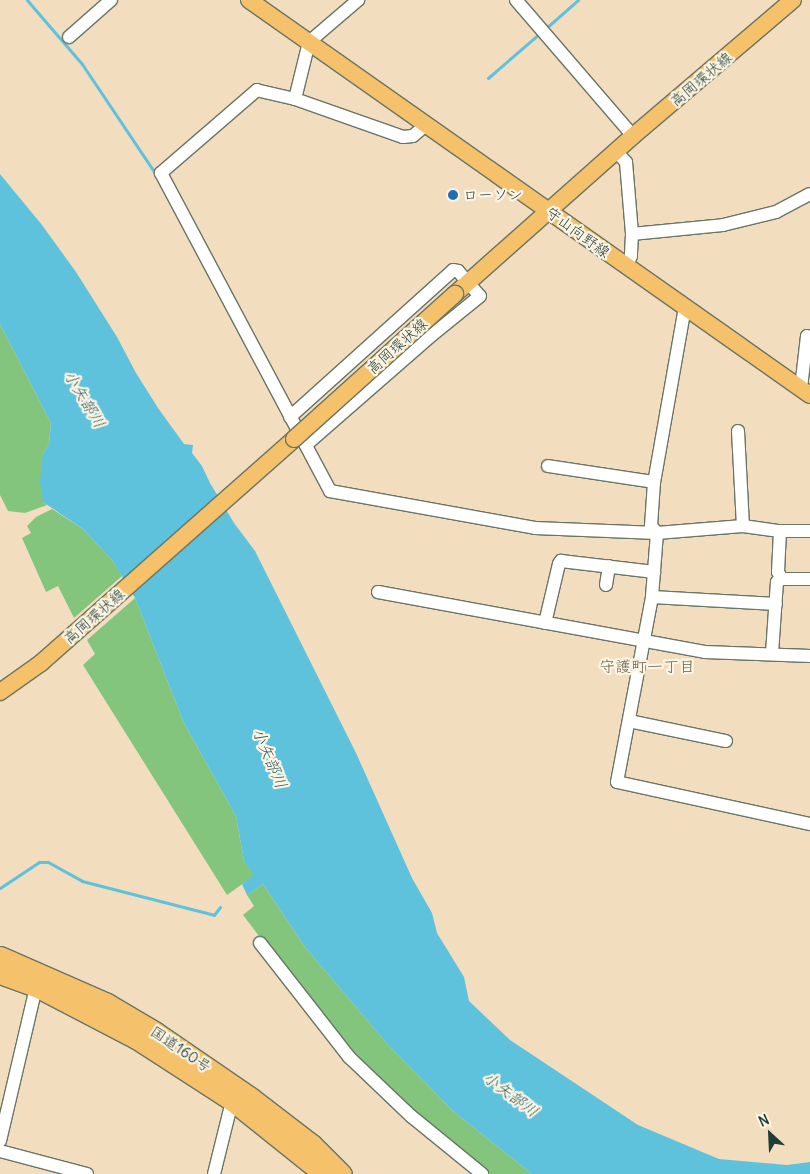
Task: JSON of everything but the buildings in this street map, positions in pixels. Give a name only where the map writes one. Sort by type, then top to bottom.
[{"type":"highway","name":"国道160号","points":[[0,956],[107,1002],[156,1032],[260,1104],[312,1144],[342,1174]]},
{"type":"highway","name":"国道160号","points":[[0,974],[36,987],[136,1039],[232,1101],[323,1174]]},
{"type":"main road","name":"守山向野線","points":[[249,0],[805,392]]},
{"type":"main road","name":"高岡環状線","points":[[0,692],[41,663],[274,458],[300,442],[468,282],[616,151],[794,0]]},
{"type":"street","points":[[69,37],[111,0]]},
{"type":"street","points":[[294,99],[309,42],[358,0]]},
{"type":"street","points":[[516,0],[634,136]]},
{"type":"street","points":[[426,125],[413,136],[404,137],[294,99],[257,90],[161,173],[290,416],[300,442],[330,491],[535,528],[657,533],[743,526],[780,531],[810,530]]},
{"type":"street","points":[[616,151],[626,162],[632,234],[631,256],[626,267]]},
{"type":"street","points":[[632,234],[723,225],[776,212],[810,194]]},
{"type":"street","points":[[290,416],[453,270],[458,271],[480,296],[300,442]]},
{"type":"street","points":[[685,307],[654,482],[651,526],[657,533],[652,597],[617,782],[810,824]]},
{"type":"street","points":[[805,392],[807,336],[810,337]]},
{"type":"street","points":[[738,431],[743,526]]},
{"type":"street","points":[[548,466],[654,482]]},
{"type":"street","points":[[780,531],[778,572],[782,579]]},
{"type":"street","points":[[545,623],[558,564],[561,561],[654,572]]},
{"type":"street","points":[[606,585],[609,566]]},
{"type":"street","points":[[772,653],[777,582],[782,579],[810,579]]},
{"type":"street","points":[[378,592],[705,652],[772,653],[810,656]]},
{"type":"street","points":[[652,597],[776,604]]},
{"type":"street","points":[[629,722],[726,741]]},
{"type":"street","points":[[260,943],[349,1057],[411,1116],[482,1174]]},
{"type":"street","points":[[0,1141],[36,987]]},
{"type":"street","points":[[214,1174],[232,1101]]},
{"type":"street","points":[[0,1151],[87,1174]]},
{"type":"green space","points":[[0,324],[51,423],[49,444],[43,454],[43,502],[47,505],[25,513],[8,511],[0,495]]},
{"type":"green space","points":[[52,509],[83,529],[112,560],[122,576],[74,618],[58,586],[46,592],[22,538],[31,533],[27,526],[36,517]]},
{"type":"green space","points":[[135,598],[184,723],[236,816],[244,861],[255,875],[227,895],[83,665],[95,654],[87,640]]},
{"type":"green space","points":[[263,884],[305,947],[390,1047],[453,1111],[532,1174],[490,1174],[438,1134],[360,1062],[320,1016],[243,915],[254,906],[247,895]]},
{"type":"water","name":"小矢部川","points":[[0,174],[42,225],[76,272],[117,337],[136,373],[158,408],[184,444],[193,445],[192,453],[202,466],[234,523],[255,551],[356,753],[412,878],[432,913],[437,933],[464,977],[469,1001],[510,1040],[638,1125],[719,1159],[787,1165],[810,1162],[810,1174],[532,1174],[453,1111],[390,1047],[305,947],[263,884],[247,895],[242,884],[254,875],[244,861],[236,816],[184,723],[135,598],[112,560],[83,529],[43,502],[40,482],[43,454],[49,444],[51,423],[0,324]]},
{"type":"waterway","points":[[27,0],[82,64],[157,176]]},
{"type":"waterway","points":[[545,29],[578,0]]},
{"type":"waterway","points":[[488,78],[540,33]]},
{"type":"waterway","points":[[0,888],[39,862],[48,862],[82,881],[214,915],[220,907]]},
{"type":"place","name":"ローソン","points":[[453,195]]},
{"type":"district","name":"守護町一丁目","points":[[647,666]]}]
